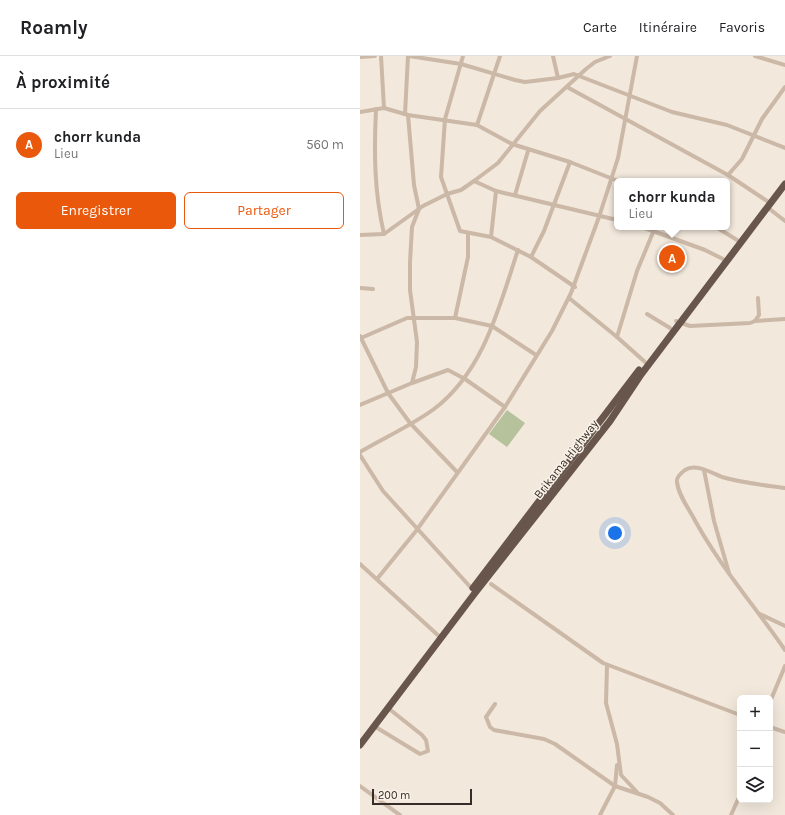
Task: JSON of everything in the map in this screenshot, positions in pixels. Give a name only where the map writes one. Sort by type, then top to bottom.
[{"type":"highway","name":"Brikama Highway","points":[[360,742],[670,328],[678,322],[767,204],[785,177]]},
{"type":"highway","name":"Brikama Highway","points":[[474,591],[610,420],[737,240],[785,184]]},
{"type":"highway","name":"Brikama Highway","points":[[360,742],[388,708],[401,687]]},
{"type":"street","points":[[360,57],[375,56]]},
{"type":"street","points":[[381,56],[384,108]]},
{"type":"street","points":[[412,383],[416,354],[410,290],[412,227],[419,209],[414,185],[407,114],[408,56],[461,64],[515,80],[530,82],[574,74],[672,112],[753,134],[785,148]]},
{"type":"street","points":[[463,56],[445,119],[441,177],[460,231],[491,237],[518,250],[531,257],[575,287]]},
{"type":"street","points":[[476,125],[500,56]]},
{"type":"street","points":[[553,56],[558,78]]},
{"type":"street","points":[[594,56],[595,62]]},
{"type":"street","points":[[360,235],[384,234],[419,209],[447,194],[461,190],[474,181],[498,163],[512,144],[540,112],[578,76],[595,62],[610,56]]},
{"type":"street","points":[[377,579],[417,529],[505,407],[552,331],[575,287],[618,158],[628,94],[637,56]]},
{"type":"street","points":[[755,56],[785,65]]},
{"type":"street","points":[[567,87],[728,175],[767,204],[785,221]]},
{"type":"street","points":[[728,175],[742,159],[753,134],[785,87]]},
{"type":"street","points":[[360,112],[384,108],[407,114],[476,125],[528,151],[570,162],[614,179]]},
{"type":"street","points":[[376,109],[374,150],[376,195],[384,234]]},
{"type":"street","points":[[515,195],[528,151]]},
{"type":"street","points":[[531,257],[544,230],[570,162]]},
{"type":"street","points":[[474,181],[496,190],[614,219]]},
{"type":"street","points":[[491,237],[496,190]]},
{"type":"street","points":[[617,337],[637,271],[654,230],[705,250],[723,259]]},
{"type":"street","points":[[721,230],[737,240]]},
{"type":"street","points":[[455,318],[468,257],[468,233]]},
{"type":"street","points":[[474,591],[383,491],[360,453],[434,409],[465,379],[474,366],[500,307],[518,250]]},
{"type":"street","points":[[360,288],[373,289]]},
{"type":"street","points":[[569,298],[645,362]]},
{"type":"street","points":[[755,321],[759,315],[758,298]]},
{"type":"street","points":[[647,314],[670,328]]},
{"type":"street","points":[[458,472],[410,423],[388,393],[361,337],[407,318],[455,318],[492,326],[536,355]]},
{"type":"street","points":[[678,322],[690,326],[785,319]]},
{"type":"street","points":[[360,405],[412,383],[448,370],[465,379],[505,407]]},
{"type":"street","points":[[785,488],[731,480],[698,468],[686,469],[678,476],[676,481],[683,500],[696,524],[730,577],[760,614],[785,650]]},
{"type":"street","points":[[704,470],[714,521],[730,577]]},
{"type":"street","points":[[360,564],[440,636]]},
{"type":"street","points":[[491,584],[607,665],[737,714]]},
{"type":"street","points":[[760,614],[785,626]]},
{"type":"street","points":[[607,665],[606,703],[621,775],[638,793]]},
{"type":"street","points":[[773,695],[785,666]]},
{"type":"street","points":[[495,704],[486,717],[490,727],[500,732],[544,739],[556,744],[615,786],[638,793],[660,803],[673,815]]},
{"type":"street","points":[[374,726],[420,754],[428,751],[426,740],[422,735],[388,708]]},
{"type":"street","points":[[773,728],[785,732]]},
{"type":"street","points":[[600,815],[615,786],[618,757]]},
{"type":"street","points":[[360,786],[400,815]]},
{"type":"street","points":[[731,815],[737,802]]},
{"type":"green space","points":[[507,410],[525,423],[507,447],[489,434]]},
{"type":"place","name":"chorr kunda","points":[[672,258]]}]
